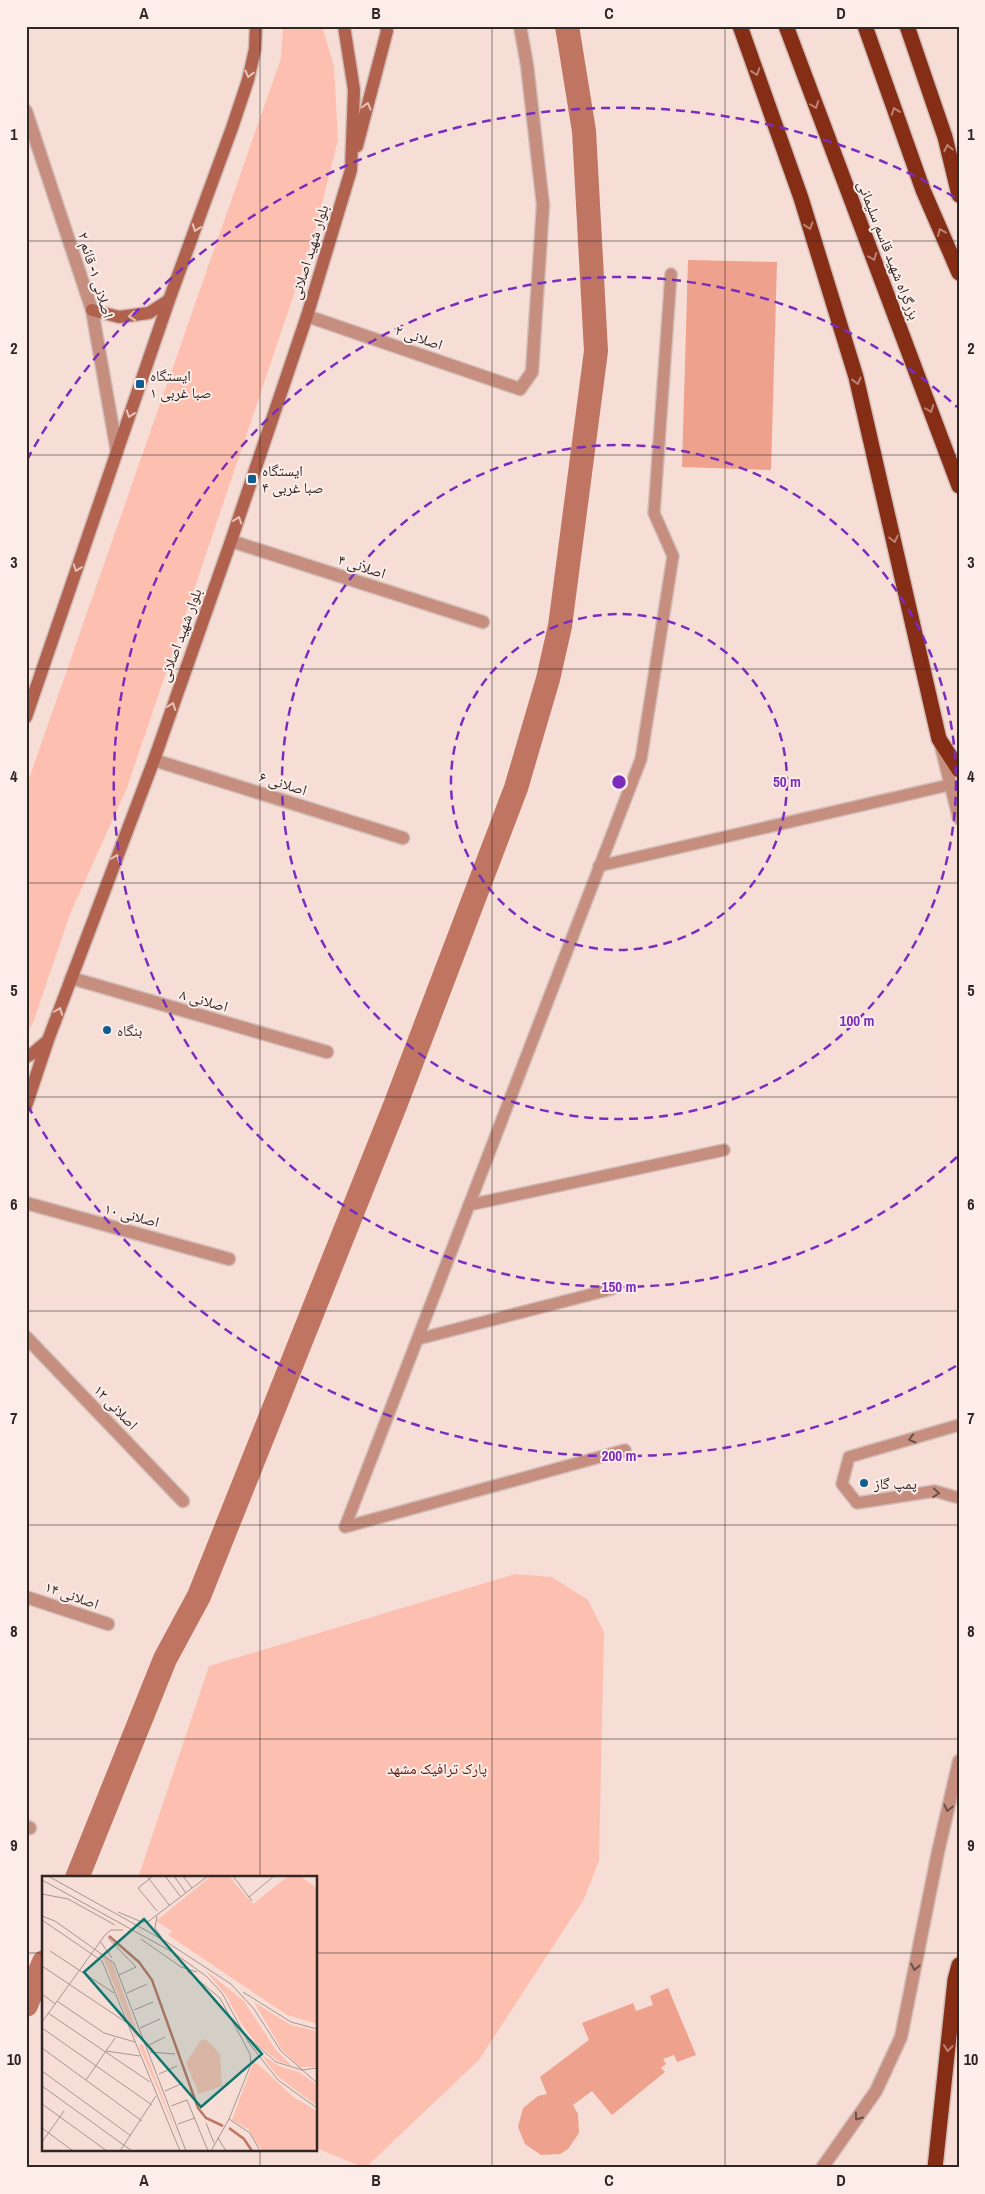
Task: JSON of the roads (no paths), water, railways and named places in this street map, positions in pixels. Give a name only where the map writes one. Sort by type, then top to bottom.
[{"type":"highway","points":[[740,26],[801,198],[856,377],[939,739],[959,770]]},
{"type":"highway","name":"بزرگراه شهید قاسم سلیمانی","points":[[786,26],[959,486]]},
{"type":"highway","points":[[865,26],[923,190],[959,273]]},
{"type":"highway","points":[[907,26],[945,137],[959,195]]},
{"type":"highway","points":[[935,2168],[955,1980],[959,1966]]},
{"type":"main road","points":[[26,717],[169,300],[248,80],[255,49],[256,26]]},
{"type":"main road","name":"بلوار شهید اصلانی","points":[[344,26],[354,90],[351,170]]},
{"type":"main road","name":"بلوار شهید اصلانی","points":[[26,1106],[48,1040],[154,760],[307,316],[351,170],[387,31],[386,26]]},
{"type":"main road","points":[[92,310],[119,317],[148,314],[169,300]]},
{"type":"main road","points":[[26,1057],[48,1040]]},
{"type":"street","name":"اصلانی ۲","points":[[307,316],[520,389],[529,378],[532,372],[543,204],[528,65],[520,26]]},
{"type":"street","name":"اصلانی ۱- قائم ۲","points":[[26,112],[92,310],[117,452]]},
{"type":"street","name":"اصلانی ۴","points":[[231,541],[483,622]]},
{"type":"street","points":[[939,739],[959,818]]},
{"type":"street","name":"اصلانی ۶","points":[[154,760],[403,838]]},
{"type":"street","name":"اصلانی ۸","points":[[71,978],[327,1052]]},
{"type":"street","name":"اصلانی ۱۰","points":[[26,1203],[229,1259]]},
{"type":"street","name":"اصلانی ۱۲","points":[[26,1337],[183,1501]]},
{"type":"street","name":"اصلانی ۱۴","points":[[26,1597],[108,1624]]},
{"type":"street","points":[[822,2168],[876,2091],[901,2038],[938,1852],[959,1761]]},
{"type":"lane","points":[[625,1450],[346,1527],[641,759],[673,556],[654,513],[671,274]]},
{"type":"lane","points":[[599,866],[950,785]]},
{"type":"lane","points":[[469,1205],[724,1150]]},
{"type":"lane","points":[[418,1339],[612,1289]]},
{"type":"lane","points":[[959,1425],[849,1457],[842,1484],[857,1503],[935,1491],[959,1498]]},
{"type":"waterway","points":[[78,1876],[165,1659],[199,1596],[396,1103],[516,788],[548,679],[560,626],[596,351],[584,131],[567,26]]},
{"type":"waterway","points":[[26,2005],[42,1967]]},
{"type":"place","name":"ایستگاه صبا غربی ۱","points":[[140,384]]},
{"type":"place","name":"ایستگاه صبا غربی ۴","points":[[252,479]]},
{"type":"place","name":"بنگاه","points":[[107,1030]]},
{"type":"place","name":"پمپ گاز","points":[[864,1483]]},
{"type":"park label","name":"پارک ترافیک مشهد","points":[[437,1768]]}]
